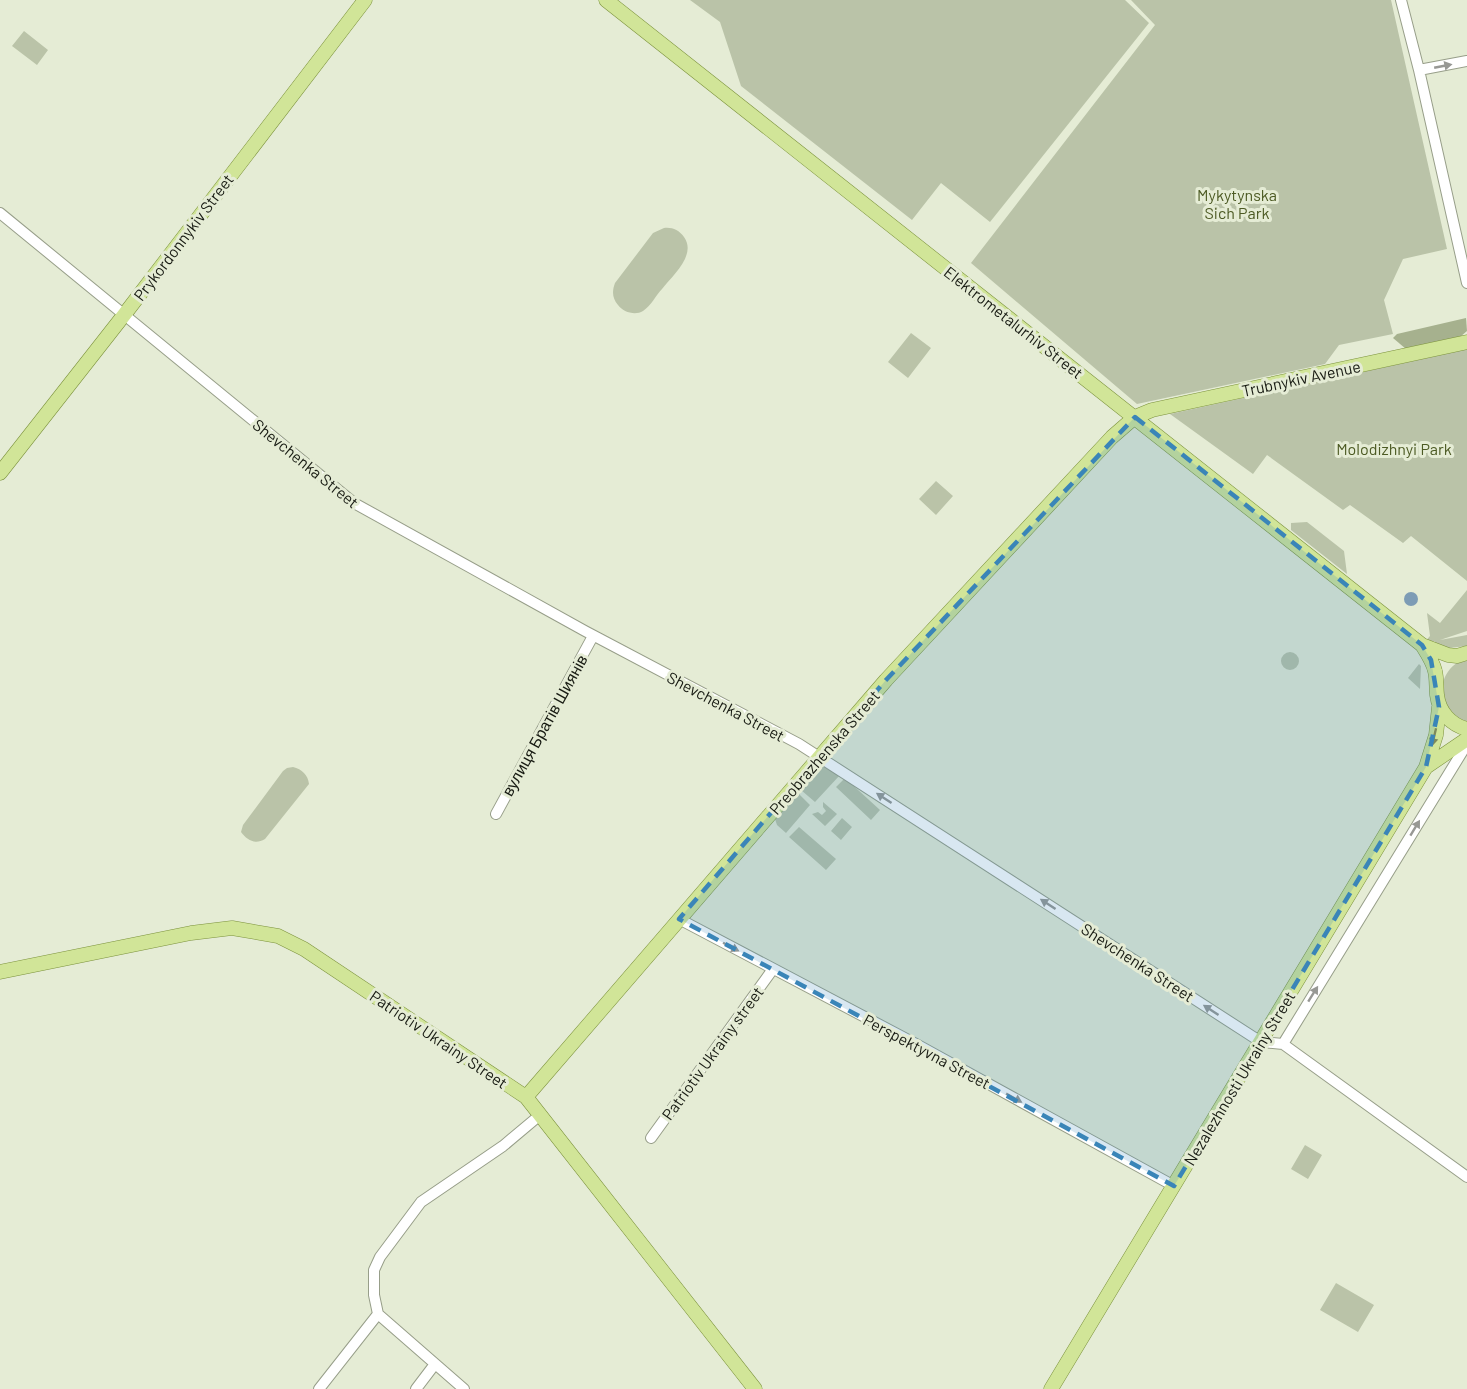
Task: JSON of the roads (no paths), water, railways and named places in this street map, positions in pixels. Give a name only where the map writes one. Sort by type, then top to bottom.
[{"type":"main road","name":"Prykordonnykiv Street","points":[[0,473],[365,0]]},
{"type":"main road","name":"Elektrometalurhiv Street","points":[[606,0],[1422,645],[1448,655],[1462,655]]},
{"type":"main road","name":"Trubnykiv Avenue","points":[[1135,417],[1152,410],[1467,342]]},
{"type":"main road","name":"Preobrazhenska Street","points":[[526,1097],[894,672],[1105,445],[1135,417]]},
{"type":"main road","name":"Elektrometalurhiv Street","points":[[1422,645],[1435,669],[1439,707],[1436,735],[1426,767]]},
{"type":"main road","points":[[1437,682],[1443,668],[1462,655]]},
{"type":"main road","points":[[1439,707],[1455,724],[1467,729]]},
{"type":"main road","points":[[1426,767],[1467,739]]},
{"type":"main road","name":"Nezalezhnosti Ukrainy Street","points":[[1052,1389],[1426,767]]},
{"type":"main road","name":"Patriotiv Ukrainy Street","points":[[0,972],[191,933],[232,928],[278,936],[313,955],[526,1097],[754,1389]]},
{"type":"street","points":[[1401,0],[1467,283]]},
{"type":"street","points":[[1419,70],[1467,61]]},
{"type":"street","name":"Shevchenka Street","points":[[0,213],[354,503],[594,636],[799,744],[1261,1042],[1283,1044]]},
{"type":"street","name":"вулиця Братів Шиянів","points":[[496,814],[594,636]]},
{"type":"street","points":[[1467,744],[1283,1044],[1467,1177]]},
{"type":"street","name":"Perspektyvna Street","points":[[679,919],[927,1050],[1174,1186]]},
{"type":"street","name":"Patriotiv Ukrainy street","points":[[651,1138],[773,969]]},
{"type":"street","points":[[464,1389],[378,1314],[374,1295],[375,1270],[380,1257],[421,1202],[503,1146],[540,1115]]},
{"type":"street","points":[[319,1389],[378,1314]]},
{"type":"street","points":[[416,1389],[435,1364]]},
{"type":"water","points":[[1411,592],[1416,594],[1418,599],[1416,604],[1411,606],[1406,604],[1404,599],[1406,594]]},
{"type":"park label","name":"Mykytynska Sich Park","points":[[1237,203]]},
{"type":"park label","name":"Molodizhnyi Park","points":[[1394,448]]}]
